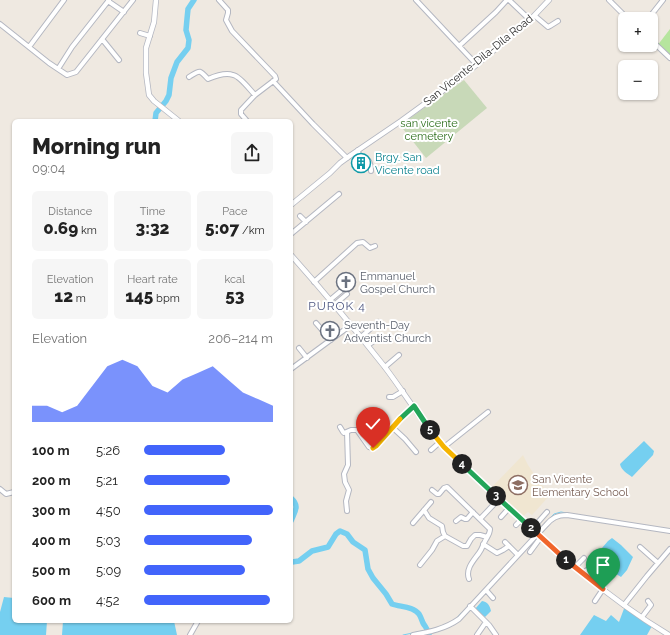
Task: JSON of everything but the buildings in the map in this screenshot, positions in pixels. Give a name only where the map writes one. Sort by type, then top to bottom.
[{"type":"street","points":[[29,47],[64,0]]},
{"type":"street","points":[[58,69],[72,47],[109,0],[124,12]]},
{"type":"street","points":[[0,24],[67,75],[76,72],[133,0]]},
{"type":"street","points":[[156,0],[154,22],[146,48],[146,73],[149,95],[154,101],[177,119]]},
{"type":"street","points":[[219,0],[228,10],[226,20],[232,31],[276,76],[276,79],[255,95],[241,110],[241,114],[245,119]]},
{"type":"street","points":[[416,0],[476,64]]},
{"type":"street","points":[[460,46],[508,0],[530,20]]},
{"type":"street","name":"San Vicente-Dila-Dila Road","points":[[293,203],[347,158],[463,76],[535,16],[549,0]]},
{"type":"street","points":[[609,0],[621,12]]},
{"type":"street","points":[[654,12],[663,0]]},
{"type":"street","points":[[535,16],[548,27],[558,21]]},
{"type":"street","points":[[140,33],[150,36]]},
{"type":"street","points":[[102,39],[119,60]]},
{"type":"street","points":[[658,47],[670,58]]},
{"type":"street","points":[[189,77],[198,72],[202,72],[208,79],[218,75],[234,75],[239,78],[255,95]]},
{"type":"street","points":[[273,81],[347,158]]},
{"type":"street","points":[[358,150],[359,156],[366,158],[371,164],[371,171]]},
{"type":"street","points":[[293,232],[339,194]]},
{"type":"street","points":[[300,216],[306,222]]},
{"type":"street","points":[[314,282],[359,242],[363,242],[370,248],[375,246]]},
{"type":"street","points":[[293,257],[385,367],[444,447],[521,520],[575,567],[642,617],[660,633],[669,635]]},
{"type":"street","points":[[330,300],[342,290]]},
{"type":"street","points":[[334,305],[347,294]]},
{"type":"street","points":[[361,337],[378,322]]},
{"type":"street","points":[[316,323],[331,340]]},
{"type":"street","points":[[293,368],[351,325]]},
{"type":"street","points":[[368,346],[380,337]]},
{"type":"street","points":[[299,348],[307,358]]},
{"type":"street","points":[[385,367],[399,354]]},
{"type":"street","points":[[389,397],[393,397],[403,391]]},
{"type":"street","points":[[340,427],[343,432],[357,430],[369,447],[373,448],[414,406]]},
{"type":"street","points":[[444,447],[488,412]]},
{"type":"street","points":[[392,427],[416,452]]},
{"type":"street","points":[[347,432],[348,464],[344,474],[345,482],[349,490],[346,501],[347,511]]},
{"type":"street","points":[[431,450],[440,442]]},
{"type":"street","points":[[432,490],[439,494],[444,488],[447,488],[490,529],[481,551],[470,565],[468,574],[469,579]]},
{"type":"street","points":[[0,489],[6,494],[12,492]]},
{"type":"street","points":[[480,519],[500,499]]},
{"type":"street","points":[[413,523],[431,502]]},
{"type":"street","points":[[502,517],[509,508]]},
{"type":"street","points":[[424,510],[430,518],[442,526],[445,536],[464,546],[467,546],[476,534],[487,537]]},
{"type":"street","points":[[456,522],[461,517],[466,520],[473,512]]},
{"type":"street","points":[[532,529],[547,512]]},
{"type":"street","points":[[413,635],[444,628],[459,619],[518,555],[539,535],[552,518],[560,515],[567,515],[670,532]]},
{"type":"street","points":[[516,525],[521,520]]},
{"type":"street","points":[[530,552],[539,535]]},
{"type":"street","points":[[420,565],[431,552],[437,541],[445,536]]},
{"type":"street","points":[[505,542],[518,555]]},
{"type":"street","points":[[483,544],[497,553],[509,546]]},
{"type":"street","points":[[640,547],[658,563]]},
{"type":"street","points":[[624,604],[670,550]]},
{"type":"street","points":[[575,567],[584,558]]},
{"type":"street","points":[[583,573],[591,567]]},
{"type":"street","points":[[595,601],[603,589]]},
{"type":"street","points":[[486,590],[493,598]]},
{"type":"street","points":[[642,617],[651,605],[648,601]]},
{"type":"street","points":[[470,606],[486,622],[496,635]]},
{"type":"street","points":[[477,635],[486,622]]},
{"type":"street","points":[[190,635],[197,623]]},
{"type":"shaded area","name":"San Vicente Elementary School","points":[[523,455],[540,483],[550,495],[532,515],[528,512],[522,517],[491,488]]},
{"type":"green space","points":[[670,29],[670,54],[658,47]]},
{"type":"green space","name":"san vicente cemetery","points":[[464,80],[487,108],[426,158],[400,125]]},
{"type":"water","points":[[644,441],[654,451],[653,455],[632,477],[623,470],[620,464]]},
{"type":"water","points":[[612,538],[633,557],[627,570],[621,577],[613,572],[613,567],[609,562],[612,559],[612,556],[602,548]]},
{"type":"water","points":[[4,597],[12,598],[12,623],[47,623],[46,635],[0,635],[0,612]]},
{"type":"water","points":[[482,601],[488,604],[491,611],[485,617],[475,609]]},
{"type":"water","points":[[625,606],[652,626],[647,635],[580,635],[594,615],[606,621],[611,615],[619,622]]},
{"type":"water","points":[[63,623],[174,623],[177,635],[62,635]]},
{"type":"waterway","points":[[155,119],[156,113],[169,95],[171,78],[177,62],[188,48],[189,40],[186,30],[188,9],[194,0]]},
{"type":"waterway","points":[[293,500],[296,506],[293,516]]},
{"type":"waterway","points":[[549,519],[554,514],[561,512],[583,516]]},
{"type":"waterway","points":[[293,562],[299,561],[312,551],[328,547],[336,534],[340,531],[347,534],[353,542],[365,550],[368,569],[392,604],[416,611],[420,615],[429,635]]},
{"type":"waterway","points":[[457,618],[461,613]]},
{"type":"waterway","points":[[403,635],[432,629]]},
{"type":"place","name":"Brgy. San Vicente road","points":[[361,163]]},
{"type":"place","name":"Emmanuel Gospel Church","points":[[346,282]]},
{"type":"place","name":"Seventh-Day Adventist Church","points":[[330,331]]},
{"type":"place","name":"San Vicente Elementary School","points":[[518,485]]},
{"type":"district","name":"PUROK 4","points":[[337,306]]},
{"type":"route","points":[[373,448],[414,406],[434,436],[466,469],[565,559],[603,589]]}]
